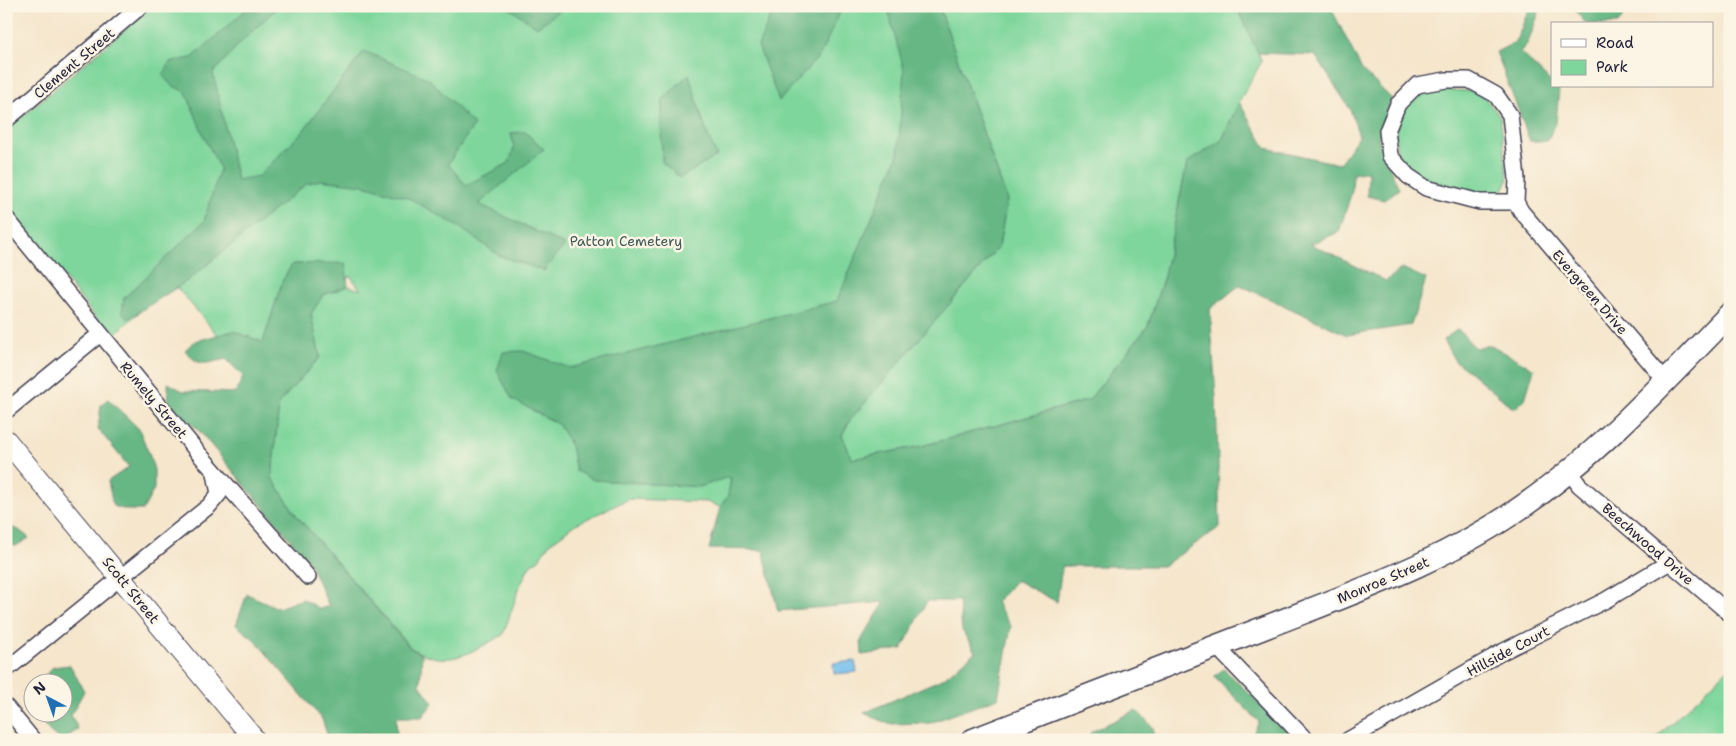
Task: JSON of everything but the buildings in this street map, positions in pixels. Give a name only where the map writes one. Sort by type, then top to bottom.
[{"type":"main road","name":"Monroe Street","points":[[973,740],[1344,597],[1430,560],[1480,534],[1526,504],[1569,471],[1618,427],[1730,314]]},
{"type":"street","name":"Clement Street","points":[[6,120],[141,6]]},
{"type":"street","points":[[1446,80],[1469,80],[1496,95],[1510,115],[1517,179],[1516,202],[1480,202],[1426,188],[1408,176],[1390,156],[1387,132],[1398,104],[1417,85],[1446,80]]},
{"type":"street","name":"Evergreen Drive","points":[[1516,202],[1521,211],[1666,380]]},
{"type":"street","name":"Rumely Street","points":[[6,218],[215,473],[308,577]]},
{"type":"street","points":[[6,411],[100,334]]},
{"type":"street","name":"Scott Street","points":[[6,440],[255,740]]},
{"type":"street","name":"Beechwood Drive","points":[[1569,471],[1579,485],[1730,614]]},
{"type":"street","points":[[6,670],[209,506],[219,494],[215,473]]},
{"type":"street","name":"Hillside Court","points":[[1348,740],[1502,652],[1606,600],[1668,563]]},
{"type":"street","points":[[1216,646],[1306,740]]},
{"type":"street","points":[[6,707],[33,740]]},
{"type":"green space","name":"Patton Cemetery","points":[[153,6],[928,6],[957,200],[702,486],[725,478],[731,478],[728,496],[720,507],[707,502],[629,499],[574,525],[549,544],[539,559],[530,565],[520,586],[503,635],[469,653],[448,658],[436,658],[411,648],[297,516],[272,478],[279,403],[320,357],[311,314],[317,304],[243,365],[173,283],[111,337],[6,204],[6,130]],"holes":[[[350,276],[361,290],[348,286],[332,292]]]},
{"type":"green space","points":[[250,6],[279,6],[241,42],[213,73],[237,180],[259,176],[303,131],[364,51],[429,79],[474,125],[448,164],[466,185],[509,163],[514,148],[511,133],[525,132],[544,149],[479,204],[565,245],[544,271],[500,256],[459,227],[411,199],[364,185],[320,180],[306,184],[187,281],[128,319],[122,312],[124,298],[204,221],[220,168],[205,139],[186,92],[171,85],[163,76],[170,62],[192,58]]},
{"type":"green space","points":[[506,6],[567,6],[537,27]]},
{"type":"green space","points":[[775,6],[843,6],[820,55],[779,101],[758,46]]},
{"type":"green space","points":[[887,6],[939,6],[1007,200],[999,246],[850,420],[842,435],[852,459],[922,446],[1089,400],[1148,326],[1164,276],[1187,163],[1222,140],[1239,102],[1266,148],[1339,164],[1359,136],[1350,109],[1315,55],[1258,53],[1236,6],[1330,6],[1362,70],[1392,99],[1378,139],[1399,189],[1384,200],[1367,196],[1368,171],[1353,174],[1352,191],[1339,232],[1311,244],[1386,281],[1402,268],[1426,279],[1411,325],[1347,335],[1240,285],[1210,309],[1216,399],[1220,527],[1163,566],[1062,566],[1057,602],[1016,580],[996,602],[1011,626],[998,698],[930,723],[889,724],[864,713],[944,678],[975,652],[962,630],[959,601],[927,601],[902,649],[862,655],[861,640],[885,602],[778,611],[763,550],[709,549],[720,507],[728,496],[731,478],[725,478],[700,487],[594,480],[576,471],[571,446],[559,425],[512,399],[497,371],[503,352],[523,351],[570,368],[837,301],[898,155],[904,70]]},
{"type":"green space","points":[[939,6],[1236,6],[1262,61],[1239,102],[1222,140],[1187,163],[1164,276],[1148,326],[1089,400],[922,446],[852,459],[842,435],[850,420],[999,246],[1007,200]]},
{"type":"green space","points":[[1530,6],[1541,6],[1528,43],[1520,52],[1551,82],[1551,88],[1559,89],[1556,123],[1547,141],[1530,141],[1496,52],[1516,42]]},
{"type":"green space","points":[[1572,6],[1633,6],[1619,22],[1584,22]]},
{"type":"green space","points":[[689,74],[706,131],[717,156],[680,178],[662,162],[661,124],[663,99]]},
{"type":"green space","points":[[1445,90],[1470,91],[1482,95],[1500,116],[1508,180],[1503,190],[1495,195],[1435,183],[1413,170],[1399,156],[1396,139],[1397,129],[1399,120],[1408,104],[1422,94]]},
{"type":"green space","points":[[345,263],[348,286],[323,295],[311,314],[320,357],[279,403],[272,478],[297,516],[410,648],[422,655],[420,685],[433,703],[422,717],[396,717],[397,740],[370,740],[365,732],[360,734],[358,740],[329,740],[322,719],[255,640],[236,625],[247,594],[278,608],[303,599],[320,609],[329,606],[309,562],[201,433],[169,402],[168,383],[183,391],[236,393],[243,376],[226,359],[203,363],[195,360],[185,350],[195,341],[233,331],[263,342],[282,282],[292,264]]},
{"type":"green space","points":[[1458,329],[1475,348],[1491,345],[1534,369],[1525,399],[1514,409],[1455,361],[1443,340]]},
{"type":"green space","points":[[108,399],[139,429],[150,456],[154,470],[154,489],[143,510],[127,510],[113,506],[108,481],[129,467],[98,429],[101,405]]},
{"type":"green space","points":[[6,526],[19,530],[29,538],[16,546],[6,543]]},
{"type":"green space","points":[[70,665],[84,691],[72,713],[72,674],[47,674],[53,667]]},
{"type":"green space","points":[[1730,667],[1730,740],[1654,740]]},
{"type":"green space","points":[[1224,669],[1297,740],[1250,740],[1259,722],[1214,676]]},
{"type":"green space","points":[[1136,710],[1153,727],[1154,740],[1087,740],[1091,732]]},
{"type":"green space","points":[[72,717],[78,729],[64,740],[55,736],[44,724],[72,724]]},
{"type":"water","points":[[855,661],[857,672],[834,674],[833,663]]}]
